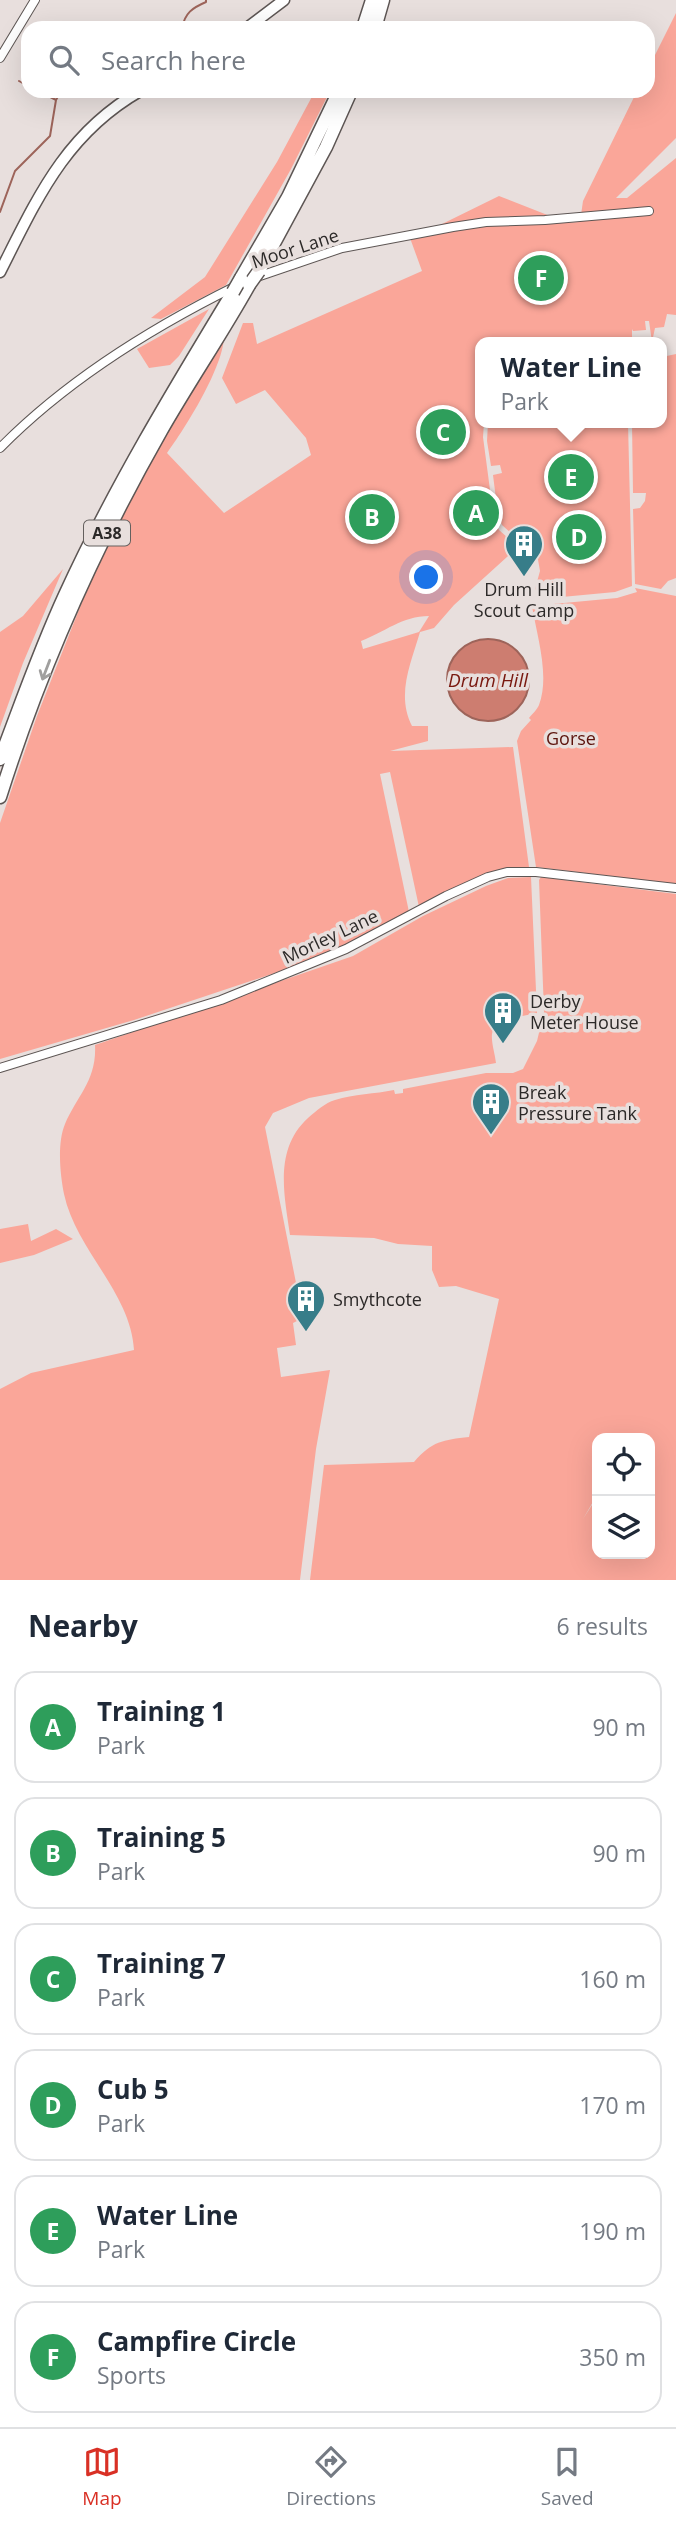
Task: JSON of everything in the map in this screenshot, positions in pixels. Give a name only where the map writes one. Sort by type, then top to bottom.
[{"type":"highway","points":[[365,21],[372,0]]},
{"type":"highway","points":[[376,21],[383,0]]},
{"type":"highway","name":"A38","points":[[0,797],[63,626],[108,530],[245,282],[336,98]]},
{"type":"highway","name":"A38","points":[[0,760],[45,639],[100,522],[140,448],[233,292],[259,271],[320,159],[348,98]]},
{"type":"main road","points":[[256,21],[284,0]]},
{"type":"main road","points":[[0,272],[43,188],[60,161],[88,129],[130,98]]},
{"type":"street","points":[[22,21],[34,0]]},
{"type":"street","points":[[0,58],[21,22]]},
{"type":"street","name":"Moor Lane","points":[[0,448],[74,384],[119,352],[222,293],[267,272],[342,248],[453,227],[486,222],[649,211]]},
{"type":"street","name":"Morley Lane","points":[[0,1068],[221,1000],[346,949],[488,877],[507,872],[536,872],[676,888]]},
{"type":"green space","points":[[676,13],[676,138],[616,198],[627,198],[676,158],[676,315],[667,314],[664,327],[655,328],[653,337],[649,321],[645,321],[646,330],[632,329],[632,337],[475,337],[475,428],[484,428],[494,520],[499,530],[518,547],[454,605],[434,628],[420,632],[409,667],[405,703],[412,726],[428,726],[428,741],[390,751],[513,747],[529,867],[497,870],[419,907],[390,772],[380,774],[409,912],[353,944],[272,974],[134,1020],[0,1059],[0,823],[37,716],[116,525],[157,445],[224,336],[218,364],[211,380],[167,453],[224,513],[311,455],[306,438],[265,390],[236,404],[222,378],[243,323],[253,323],[257,344],[422,271],[410,238],[489,226],[580,222],[583,201],[634,98],[655,98],[655,55]],"holes":[[[429,616],[419,632],[363,649],[361,641],[410,619]]]},
{"type":"green space","points":[[311,98],[326,98],[291,169],[226,285],[161,319],[151,318],[205,277],[277,162]]},
{"type":"green space","points":[[499,196],[550,216],[486,219],[440,225]]},
{"type":"green space","points":[[209,309],[179,356],[170,365],[149,368],[137,349]]},
{"type":"green space","points":[[676,354],[676,578],[668,581],[661,589],[635,584],[633,509],[640,508],[646,493],[633,493],[632,428],[667,428],[667,356]]},
{"type":"green space","points":[[488,428],[628,428],[632,586],[615,592],[551,598],[535,589],[540,571],[537,554],[528,543],[521,542],[502,525],[498,515],[493,475],[502,473],[500,465],[491,466]]},
{"type":"green space","points":[[63,569],[23,663],[0,727],[0,632],[23,616]]},
{"type":"green space","name":"Gorse","points":[[635,588],[676,596],[676,884],[536,867],[517,741],[538,707],[542,694],[542,656],[532,606],[617,598],[637,592]]},
{"type":"green space","points":[[531,877],[537,1013],[504,1021],[494,1028],[492,1037],[496,1063],[309,1098],[273,1113],[265,1127],[303,1318],[293,1323],[296,1345],[277,1348],[281,1377],[330,1370],[316,1449],[300,1580],[0,1580],[0,1389],[31,1373],[134,1350],[131,1329],[123,1309],[70,1214],[61,1177],[62,1132],[90,1078],[95,1045],[353,956],[423,916],[486,886],[508,878]]},
{"type":"green space","points":[[541,877],[676,894],[676,1580],[310,1580],[324,1465],[414,1462],[438,1443],[469,1437],[499,1299],[456,1286],[439,1287],[432,1270],[432,1246],[398,1244],[374,1238],[290,1235],[284,1173],[290,1144],[297,1130],[308,1118],[335,1100],[394,1090],[395,1094],[403,1093],[403,1089],[486,1073],[513,1073],[523,1069],[537,1041],[544,1012]]},
{"type":"green space","points":[[28,1224],[31,1241],[56,1229],[73,1239],[34,1255],[0,1263],[0,1229]]},
{"type":"water","name":"Drum Hill","points":[[488,639],[504,642],[517,651],[526,664],[529,680],[526,696],[517,709],[504,718],[488,721],[472,718],[459,709],[450,696],[447,680],[450,664],[459,651],[472,642]]},
{"type":"waterway","points":[[184,21],[190,12],[206,0]]},
{"type":"waterway","points":[[52,98],[56,100]]},
{"type":"waterway","points":[[0,212],[15,171],[50,136],[57,98]]},
{"type":"place","name":"Campfire Circle","points":[[541,278]]},
{"type":"place","name":"Training 7","points":[[443,432]]},
{"type":"place","name":"Water Line","points":[[571,477]]},
{"type":"place","name":"Training 1","points":[[476,513]]},
{"type":"place","name":"Training 5","points":[[372,517]]},
{"type":"place","name":"Cub 5","points":[[579,537]]},
{"type":"place","name":"Drum Hill Scout Camp","points":[[524,578]]},
{"type":"place","name":"Derby Meter House","points":[[503,1045]]},
{"type":"place","name":"Break Pressure Tank","points":[[491,1136]]},
{"type":"place","name":"Smythcote","points":[[306,1333]]}]
